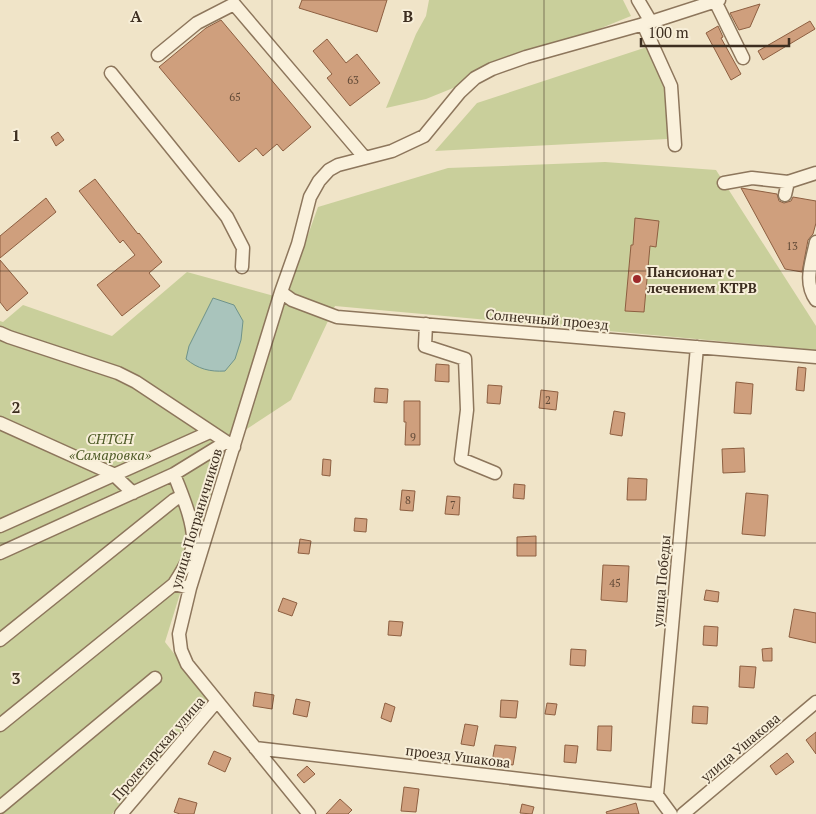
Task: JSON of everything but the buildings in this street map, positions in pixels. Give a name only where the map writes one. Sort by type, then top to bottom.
[{"type":"street","points":[[638,0],[671,86],[675,145]]},
{"type":"street","points":[[717,1],[743,58]]},
{"type":"street","name":"улица Пограничников","points":[[309,814],[187,664],[181,650],[178,634],[230,444],[298,244],[310,197],[319,180],[329,170],[338,165],[392,151],[424,136],[460,92],[475,78],[492,69],[526,57],[717,1]]},
{"type":"street","points":[[158,55],[197,23],[234,4],[365,158]]},
{"type":"street","points":[[111,73],[227,217],[243,248],[242,267]]},
{"type":"street","points":[[724,183],[752,178],[788,182],[816,173]]},
{"type":"street","points":[[785,195],[788,182]]},
{"type":"street","points":[[816,242],[808,278],[812,294],[816,300]]},
{"type":"street","name":"Солнечный проезд","points":[[281,292],[292,300],[337,317],[816,357]]},
{"type":"street","points":[[426,324],[425,346],[465,359],[467,410],[461,459],[495,473]]},
{"type":"street","points":[[0,333],[118,373],[136,382],[230,444]]},
{"type":"street","name":"улица Победы","points":[[657,795],[697,347]]},
{"type":"street","points":[[0,423],[113,474],[133,493]]},
{"type":"street","points":[[0,526],[210,432]]},
{"type":"street","points":[[0,554],[174,474],[230,444]]},
{"type":"street","points":[[0,725],[174,584],[185,565],[193,543],[191,526],[174,474]]},
{"type":"street","points":[[0,640],[174,500],[182,496]]},
{"type":"street","points":[[174,584],[190,588]]},
{"type":"street","points":[[0,807],[155,678]]},
{"type":"street","name":"Пролетарская улица","points":[[121,814],[217,701]]},
{"type":"street","name":"улица Ушакова","points":[[683,814],[816,702]]},
{"type":"street","name":"проезд Ушакова","points":[[255,748],[657,795]]},
{"type":"street","points":[[657,795],[671,814]]},
{"type":"green space","points":[[429,0],[623,0],[631,16],[426,99],[386,108],[416,34],[426,16]]},
{"type":"green space","points":[[647,47],[664,88],[668,111],[667,139],[435,151],[477,103]]},
{"type":"green space","name":"СНТСН «Самаровка»","points":[[605,162],[716,170],[816,326],[816,350],[335,306],[291,400],[230,440],[224,452],[165,642],[211,701],[112,814],[0,814],[0,321],[3,322],[23,305],[112,336],[187,272],[285,299],[318,207],[448,168]]},
{"type":"water","points":[[213,298],[234,305],[243,321],[241,340],[235,359],[225,371],[204,369],[186,359],[189,346]]},
{"type":"place","name":"Пансионат с лечением КТРВ","points":[[637,279]]}]
